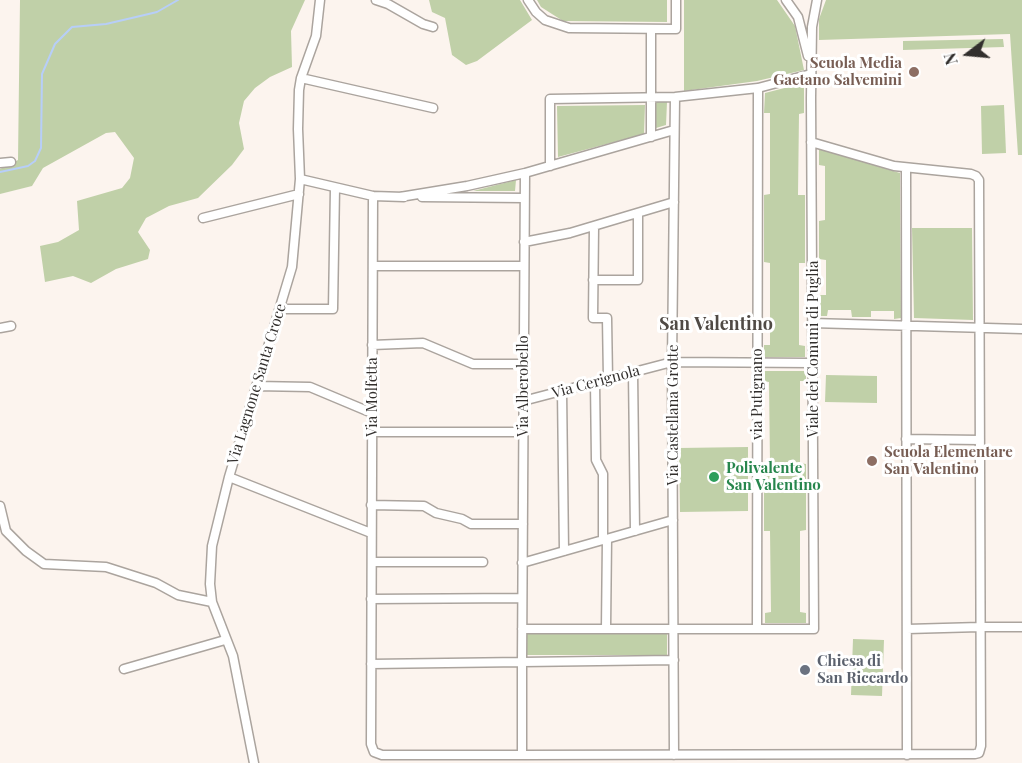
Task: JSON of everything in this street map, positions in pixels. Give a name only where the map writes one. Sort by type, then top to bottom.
[{"type":"street","name":"Via Lagnone Santa Croce","points":[[253,761],[232,656],[212,602],[210,584],[212,546],[256,386],[292,267],[300,179],[298,129],[301,78],[315,36],[320,0]]},
{"type":"street","points":[[376,0],[433,27]]},
{"type":"street","points":[[528,0],[545,20],[569,28],[651,29],[676,29],[676,0]]},
{"type":"street","points":[[550,166],[550,99],[675,97],[758,88],[811,74],[798,17],[786,0]]},
{"type":"street","name":"Viale dei Comuni di Puglia","points":[[522,629],[814,629],[811,74],[812,27],[817,0]]},
{"type":"street","points":[[651,29],[651,137]]},
{"type":"street","points":[[301,78],[433,108]]},
{"type":"street","name":"via Putignano","points":[[757,629],[758,88]]},
{"type":"street","name":"Via Castellana Grotte","points":[[674,660],[672,362],[675,97]]},
{"type":"street","points":[[400,196],[525,173],[674,130]]},
{"type":"street","points":[[522,662],[522,755],[979,753],[981,746],[980,180],[971,174],[906,168],[811,142]]},
{"type":"street","points":[[0,163],[11,162]]},
{"type":"street","points":[[906,168],[907,755]]},
{"type":"street","name":"Via Alberobello","points":[[522,662],[525,173]]},
{"type":"street","points":[[300,179],[373,196],[524,198]]},
{"type":"street","points":[[280,309],[333,309],[335,188]]},
{"type":"street","points":[[203,218],[299,194]]},
{"type":"street","name":"Via Molfetta","points":[[373,196],[371,744],[374,752],[382,754],[522,755]]},
{"type":"street","points":[[524,242],[594,227],[674,202]]},
{"type":"street","points":[[593,280],[638,280],[638,214]]},
{"type":"street","points":[[594,227],[593,318],[607,318],[608,379]]},
{"type":"street","points":[[372,266],[524,266]]},
{"type":"street","points":[[812,323],[1022,329]]},
{"type":"street","points":[[0,328],[11,326]]},
{"type":"street","points":[[372,345],[423,343],[473,364],[523,364]]},
{"type":"street","name":"Via Cerignola","points":[[523,401],[672,362],[812,363]]},
{"type":"street","points":[[633,372],[635,531]]},
{"type":"street","points":[[595,382],[596,460],[603,474],[606,628]]},
{"type":"street","points":[[256,386],[310,387],[372,413]]},
{"type":"street","points":[[562,391],[564,551]]},
{"type":"street","points":[[371,432],[523,432]]},
{"type":"street","points":[[906,439],[980,440]]},
{"type":"street","points":[[230,477],[371,533]]},
{"type":"street","points":[[371,505],[424,506],[436,513],[462,519],[471,524],[523,524]]},
{"type":"street","points":[[0,506],[6,531],[26,551],[44,564],[106,567],[156,583],[178,596],[212,602]]},
{"type":"street","points":[[522,563],[673,520]]},
{"type":"street","points":[[372,562],[483,562]]},
{"type":"street","points":[[371,598],[522,598]]},
{"type":"street","points":[[907,629],[1022,627]]},
{"type":"street","points":[[124,669],[225,640]]},
{"type":"street","points":[[371,664],[674,660],[674,755]]},
{"type":"street","points":[[253,761],[265,763]]},
{"type":"green space","points":[[20,0],[305,0],[291,31],[292,67],[270,77],[255,88],[244,101],[239,123],[244,149],[232,165],[198,198],[169,206],[146,218],[138,232],[150,250],[148,259],[116,269],[91,283],[73,276],[45,282],[40,246],[58,242],[79,230],[77,201],[122,188],[130,178],[134,158],[115,132],[106,133],[43,168],[32,186],[0,194],[0,169],[18,160]]},
{"type":"green space","points":[[429,0],[520,0],[532,20],[477,61],[466,65],[452,55],[445,18],[432,12]]},
{"type":"green space","points":[[537,0],[667,0],[667,22],[563,21],[541,7]]},
{"type":"green space","points":[[684,0],[777,0],[795,26],[804,70],[757,81],[684,91]]},
{"type":"green space","points":[[826,0],[1022,0],[1022,155],[1018,155],[1010,34],[819,40],[819,19]]},
{"type":"green space","points":[[1003,39],[1004,47],[903,50],[903,41]]},
{"type":"green space","points":[[804,83],[804,113],[799,114],[798,195],[805,195],[805,263],[799,263],[799,345],[805,346],[805,357],[764,357],[764,345],[770,345],[770,263],[764,262],[764,195],[770,194],[770,113],[764,113],[765,93]]},
{"type":"green space","points":[[656,102],[667,102],[666,125],[656,128]]},
{"type":"green space","points":[[645,105],[644,134],[558,157],[557,106]]},
{"type":"green space","points":[[1004,105],[1006,153],[982,154],[981,106]]},
{"type":"green space","points":[[819,149],[900,173],[901,318],[894,319],[894,311],[871,311],[871,317],[852,317],[851,310],[828,310],[827,316],[820,316],[819,295],[826,295],[826,260],[819,259],[819,221],[825,220],[825,166],[819,165]]},
{"type":"green space","points":[[516,180],[515,191],[473,191]]},
{"type":"green space","points":[[912,228],[972,228],[973,320],[914,318]]},
{"type":"green space","points":[[763,371],[806,371],[806,381],[800,381],[800,463],[806,464],[806,530],[800,531],[800,612],[806,613],[806,623],[765,623],[765,613],[771,612],[770,531],[764,531],[764,464],[770,463],[769,382],[763,381]]},
{"type":"green space","points":[[826,375],[877,376],[877,403],[825,402]]},
{"type":"green space","name":"Polivalente San Valentino","points":[[748,447],[748,511],[680,512],[679,448]]},
{"type":"green space","points":[[527,633],[667,633],[667,655],[527,655]]},
{"type":"green space","points":[[853,639],[884,640],[882,696],[851,695]]},
{"type":"waterway","points":[[0,172],[28,166],[35,161],[41,148],[42,74],[55,44],[72,27],[106,24],[157,12],[178,0]]},
{"type":"place","name":"Scuola Media Gaetano Salvemini","points":[[914,72]]},
{"type":"place","name":"Scuola Elementare San Valentino","points":[[872,461]]},
{"type":"place","name":"Polivalente San Valentino","points":[[714,477]]},
{"type":"place","name":"Chiesa di San Riccardo","points":[[805,670]]},
{"type":"district","name":"San Valentino","points":[[716,324]]}]
